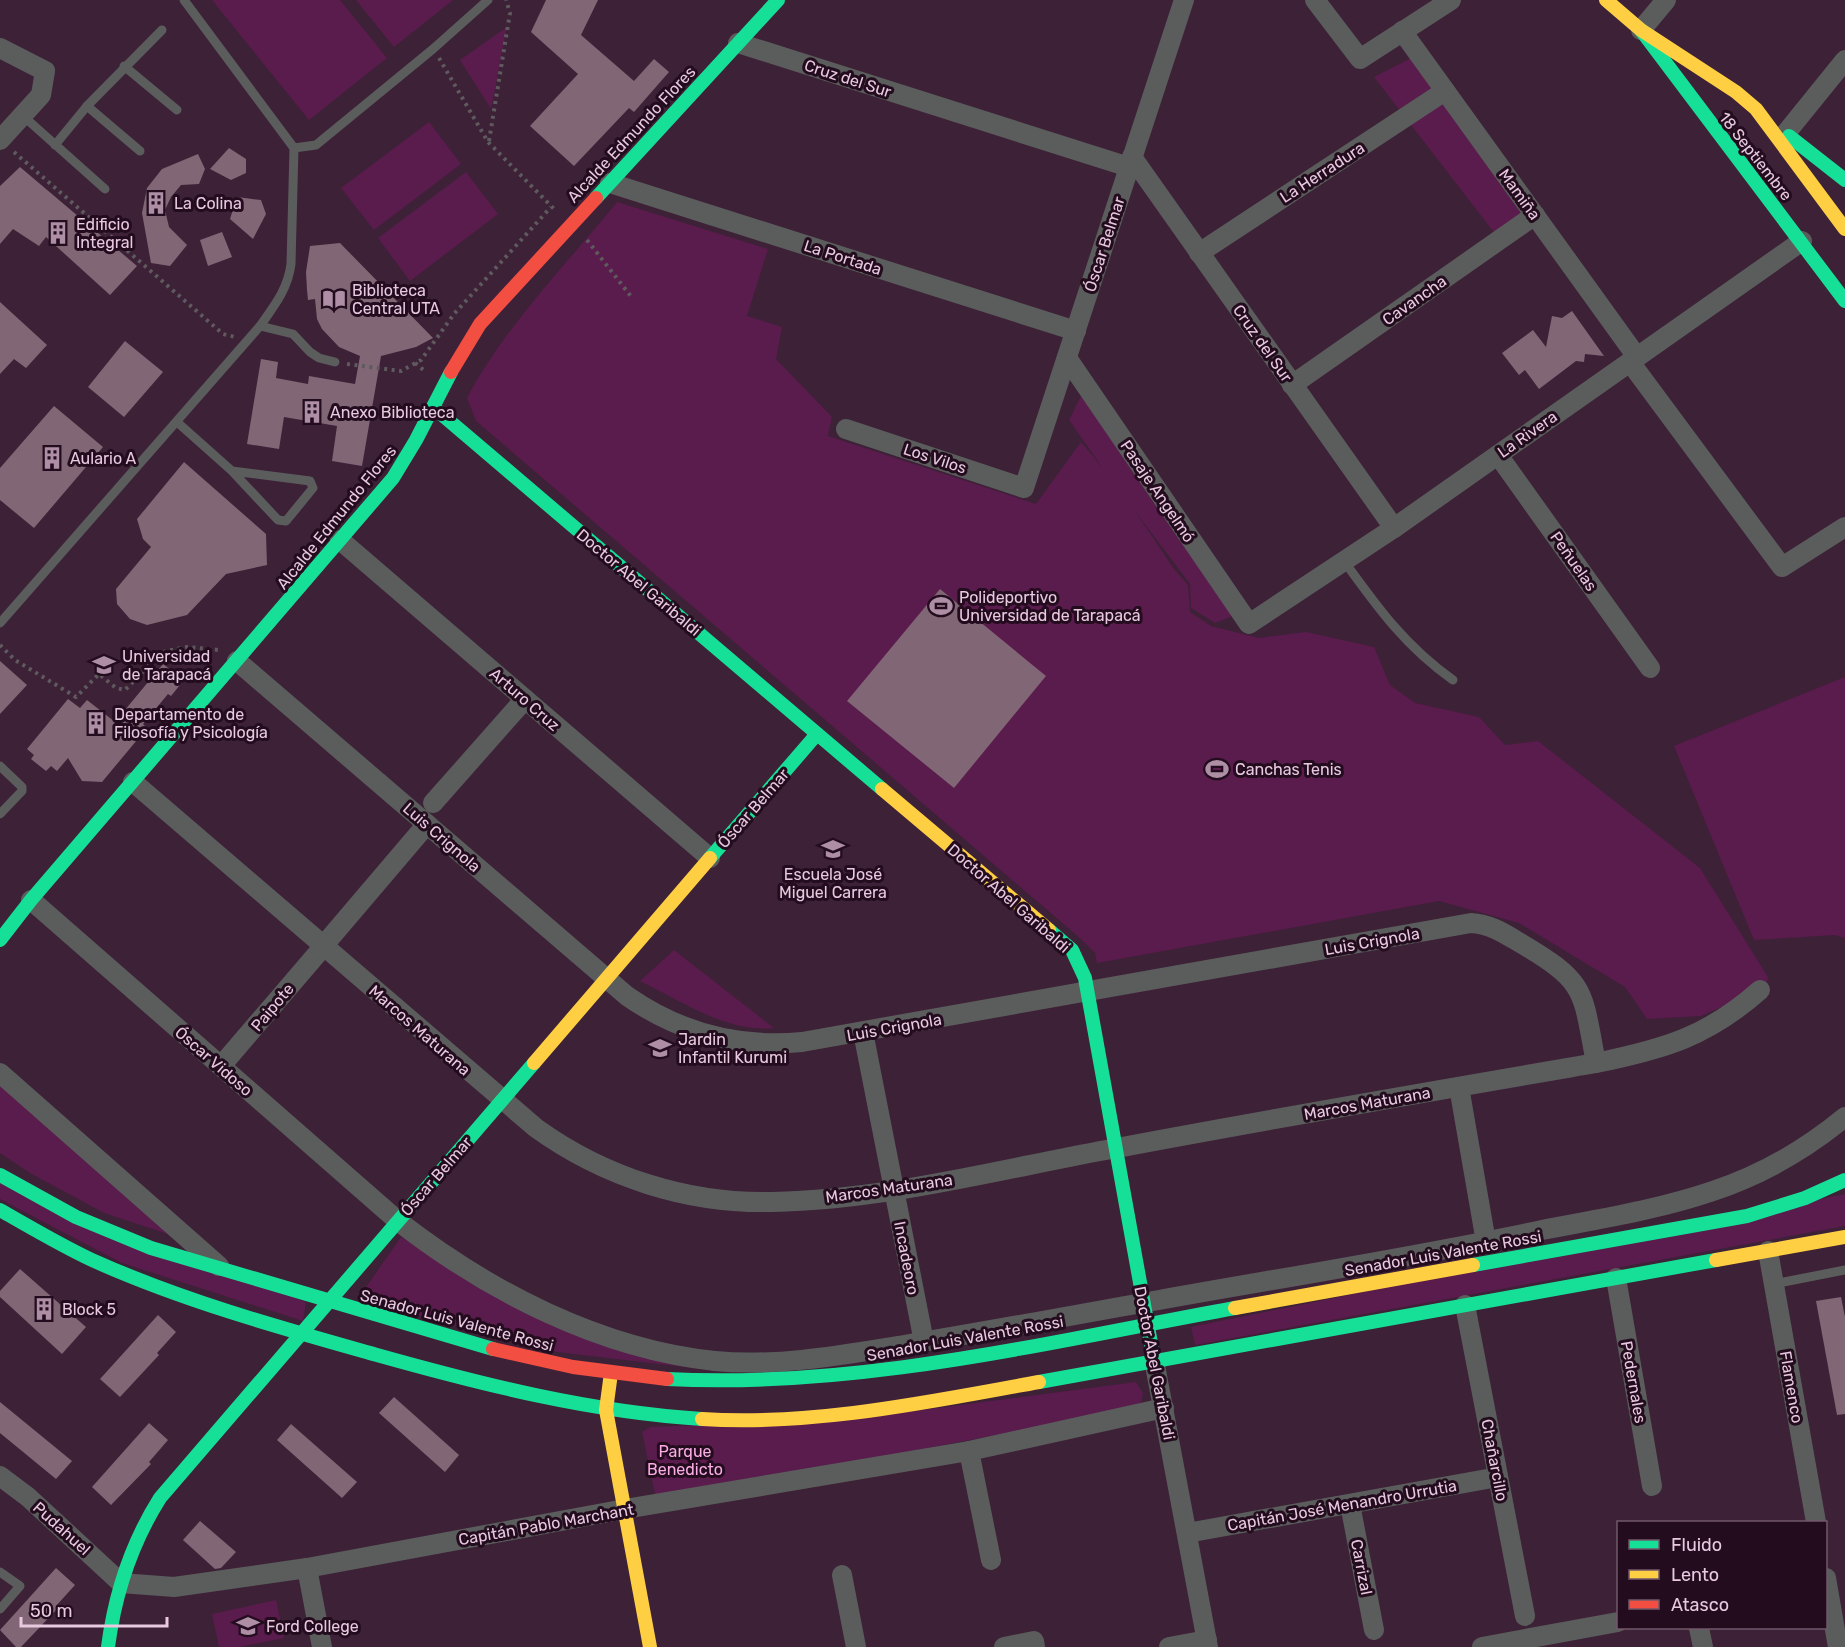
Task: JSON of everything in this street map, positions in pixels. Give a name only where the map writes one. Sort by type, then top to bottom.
[{"type":"main road","name":"Alcalde Edmundo Flores","points":[[0,940],[31,900],[237,661],[404,462],[451,369],[470,338],[572,221],[610,183],[778,0]]},
{"type":"main road","points":[[1606,0],[1641,30]]},
{"type":"main road","name":"18 Septiembre","points":[[1641,30],[1694,64],[1755,109],[1845,229]]},
{"type":"main road","name":"18 Septiembre","points":[[1641,30],[1711,126],[1802,241],[1845,301]]},
{"type":"main road","points":[[1755,109],[1845,180]]},
{"type":"main road","name":"Doctor Abel Garibaldi","points":[[433,407],[1072,950],[1082,967],[1155,1360]]},
{"type":"main road","name":"Óscar Belmar","points":[[108,1647],[113,1613],[121,1583],[140,1531],[160,1498],[817,734]]},
{"type":"main road","name":"Senador Luis Valente Rossi","points":[[0,1175],[55,1205],[122,1237],[225,1272],[495,1351],[611,1373],[653,1378],[749,1381],[888,1371],[1747,1216],[1805,1198],[1845,1180]]},
{"type":"main road","points":[[0,1210],[106,1265],[302,1333],[500,1389],[606,1410],[714,1420],[830,1415],[967,1395],[1845,1237]]},
{"type":"main road","points":[[611,1373],[606,1410],[650,1647]]},
{"type":"street","points":[[1315,0],[1360,59],[1451,0]]},
{"type":"street","points":[[1641,30],[1666,0]]},
{"type":"street","name":"Óscar Belmar","points":[[1024,488],[1131,162],[1177,2]]},
{"type":"street","name":"Mamiña","points":[[1402,31],[1535,215],[1633,359],[1782,567],[1845,527]]},
{"type":"street","name":"Cruz del Sur","points":[[738,43],[1131,162],[1199,253],[1394,528]]},
{"type":"street","points":[[0,48],[45,71],[41,95],[22,115],[4,144]]},
{"type":"street","points":[[1786,133],[1845,60]]},
{"type":"street","name":"La Herradura","points":[[1199,253],[1445,91]]},
{"type":"street","name":"La Portada","points":[[610,183],[1076,331]]},
{"type":"street","name":"Cavancha","points":[[1292,385],[1535,215]]},
{"type":"street","name":"La Rivera","points":[[1249,624],[1394,528],[1802,241]]},
{"type":"street","name":"Pasaje Angelmó","points":[[1067,358],[1249,624]]},
{"type":"street","name":"Los Vilos","points":[[846,429],[1024,488]]},
{"type":"street","name":"Peñuelas","points":[[1498,454],[1650,668]]},
{"type":"street","name":"Arturo Cruz","points":[[340,540],[710,858]]},
{"type":"street","name":"Luis Crignola","points":[[237,661],[606,979],[662,1018],[717,1038],[751,1043],[784,1044],[1087,993],[1462,924],[1480,923],[1497,929],[1555,963],[1573,980],[1584,1000],[1596,1063]]},
{"type":"street","points":[[433,803],[525,699]]},
{"type":"street","name":"Marcos Maturana","points":[[133,782],[326,942],[536,1128],[582,1159],[608,1172],[666,1190],[719,1198],[771,1202],[894,1190],[1116,1148],[1596,1063],[1689,1038],[1722,1021],[1760,990]]},
{"type":"street","name":"Paipote","points":[[221,1066],[427,824]]},
{"type":"street","name":"Óscar Vidoso","points":[[31,900],[398,1221],[445,1257],[532,1307],[617,1338],[685,1357],[715,1361],[774,1362],[851,1354],[924,1342],[1486,1242],[1673,1203],[1715,1191],[1794,1154],[1845,1117]]},
{"type":"street","name":"Incadeoro","points":[[863,1032],[924,1342]]},
{"type":"street","points":[[0,1073],[225,1272]]},
{"type":"street","points":[[1459,1087],[1486,1242]]},
{"type":"street","name":"Flamenco","points":[[1768,1251],[1816,1521]]},
{"type":"street","name":"Pedernales","points":[[1616,1278],[1652,1486]]},
{"type":"street","name":"Chañarcillo","points":[[1465,1305],[1525,1616]]},
{"type":"street","name":"Doctor Abel Garibaldi","points":[[1155,1360],[1208,1643]]},
{"type":"street","name":"Capitán Pablo Marchant","points":[[121,1583],[174,1587],[307,1568],[625,1509],[969,1451],[1164,1408]]},
{"type":"street","points":[[969,1451],[991,1560]]},
{"type":"street","name":"Pudahuel","points":[[0,1476],[28,1497],[121,1583]]},
{"type":"street","name":"Capitán José Menandro Urrutia","points":[[1187,1533],[1498,1477]]},
{"type":"street","name":"Carrizal","points":[[1350,1504],[1374,1630]]},
{"type":"street","points":[[307,1568],[321,1647]]},
{"type":"street","points":[[842,1575],[856,1647]]},
{"type":"street","points":[[1827,1588],[1838,1647]]},
{"type":"street","points":[[1482,1647],[1583,1638],[1617,1622]]},
{"type":"street","points":[[1700,1629],[1703,1647]]},
{"type":"street","points":[[1004,1647],[1034,1641],[1035,1647]]},
{"type":"street","points":[[1169,1647],[1208,1643]]},
{"type":"lane","points":[[0,623],[260,326],[289,280],[294,148],[184,0]]},
{"type":"lane","points":[[294,148],[316,146],[488,0]]},
{"type":"lane","points":[[55,145],[124,66],[162,30]]},
{"type":"lane","points":[[124,66],[177,110]]},
{"type":"lane","points":[[87,106],[140,151]]},
{"type":"lane","points":[[22,115],[105,189]]},
{"type":"lane","points":[[260,326],[293,333],[310,352],[319,358],[335,362]]},
{"type":"lane","points":[[177,422],[232,471],[282,522],[286,521],[313,488],[310,481],[232,471]]},
{"type":"lane","points":[[1344,561],[1392,627],[1418,653],[1453,680]]},
{"type":"lane","points":[[0,766],[20,784],[22,791],[0,814]]},
{"type":"lane","points":[[1774,1284],[1845,1270]]},
{"type":"lane","points":[[0,1572],[20,1586],[0,1609]]},
{"type":"path","points":[[489,142],[510,13],[506,0]]},
{"type":"path","points":[[433,49],[489,142],[551,207],[572,221],[633,299]]},
{"type":"path","points":[[4,144],[223,334],[248,339]]},
{"type":"path","points":[[335,362],[401,371],[421,360],[454,314],[551,207]]},
{"type":"path","points":[[0,645],[15,660],[76,697],[99,674],[116,688],[125,690],[159,655],[176,648],[217,649],[237,661]]},
{"type":"green space","points":[[212,0],[340,0],[387,58],[309,120]]},
{"type":"green space","points":[[356,0],[453,0],[394,47]]},
{"type":"green space","points":[[507,27],[491,109],[460,60]]},
{"type":"green space","points":[[1411,58],[1531,224],[1496,235],[1374,77]]},
{"type":"green space","points":[[429,122],[461,164],[374,230],[341,188]]},
{"type":"green space","points":[[466,172],[498,214],[410,281],[378,238]]},
{"type":"green space","name":"Polideportivo Universidad de Tarapacá","points":[[617,202],[768,249],[747,316],[782,327],[776,359],[832,417],[828,436],[1036,504],[1081,442],[1102,467],[1069,420],[1084,390],[1233,616],[1215,623],[1191,608],[1190,584],[1135,511],[1174,569],[1188,585],[1190,612],[1211,626],[1259,638],[1306,632],[1374,647],[1390,685],[1415,703],[1479,717],[1505,745],[1538,741],[1700,868],[1768,977],[1766,987],[1701,1016],[1647,1019],[1625,987],[1519,923],[1439,901],[1097,963],[1095,953],[1080,938],[476,421],[467,398],[482,371],[537,297]]},
{"type":"green space","points":[[1845,677],[1845,938],[1835,935],[1754,940],[1674,746]]},
{"type":"green space","points":[[674,950],[774,1028],[739,1026],[722,1021],[640,981]]},
{"type":"green space","points":[[0,1083],[183,1239],[104,1213],[30,1173],[0,1153]]},
{"type":"green space","points":[[0,1182],[306,1302],[303,1321],[122,1263],[0,1199]]},
{"type":"green space","points":[[1845,1194],[1845,1226],[1195,1345],[1191,1327]]},
{"type":"green space","points":[[401,1237],[532,1314],[702,1369],[557,1352],[357,1300]]},
{"type":"green space","name":"Parque Benedicto","points":[[1136,1382],[1143,1393],[1140,1408],[656,1499],[642,1432],[650,1427],[853,1419]]},
{"type":"green space","points":[[276,1600],[284,1638],[239,1647],[219,1647],[212,1614]]},
{"type":"building","points":[[546,0],[598,0],[581,35],[634,81],[654,59],[669,72],[634,112],[629,108],[574,166],[530,126],[578,74],[531,32]]},
{"type":"building","name":"La Colina","points":[[229,148],[246,159],[246,173],[231,180],[210,169]]},
{"type":"building","name":"La Colina","points":[[198,154],[205,169],[199,184],[181,185],[171,197],[165,210],[169,227],[187,245],[170,266],[151,263],[142,213],[147,188],[162,169]]},
{"type":"building","name":"Edificio Integral","points":[[20,167],[137,266],[110,295],[46,237],[39,246],[13,229],[0,244],[0,186]]},
{"type":"building","name":"La Colina","points":[[237,197],[261,200],[266,214],[253,239],[230,219]]},
{"type":"building","name":"La Colina","points":[[222,232],[232,257],[208,266],[200,240]]},
{"type":"building","points":[[340,243],[433,338],[416,347],[381,356],[362,466],[332,461],[337,426],[284,417],[279,449],[247,444],[261,359],[278,362],[276,378],[308,384],[309,376],[355,384],[360,356],[339,347],[322,329],[317,319],[315,299],[308,300],[306,272],[310,246]]},
{"type":"building","points":[[0,302],[47,345],[26,368],[14,359],[0,374]]},
{"type":"building","points":[[1572,311],[1604,356],[1585,354],[1584,362],[1576,361],[1539,389],[1525,370],[1519,375],[1502,353],[1533,330],[1546,347],[1552,316],[1562,318]]},
{"type":"building","points":[[125,341],[163,372],[124,417],[88,387]]},
{"type":"building","name":"Aulario A","points":[[54,406],[103,447],[34,528],[0,500],[0,468]]},
{"type":"building","points":[[184,462],[266,534],[267,565],[226,574],[187,615],[147,625],[130,619],[117,604],[116,589],[151,547],[143,539],[137,519]]},
{"type":"building","points":[[940,589],[1046,676],[954,788],[847,701]]},
{"type":"building","points":[[0,661],[27,685],[0,714]]},
{"type":"building","name":"Departamento de Filosofía y Psicología","points":[[163,664],[184,680],[171,696],[168,694],[143,724],[147,728],[102,782],[82,781],[68,758],[57,771],[51,766],[46,771],[31,759],[34,755],[27,749],[68,699],[80,708],[87,700],[115,722]]},
{"type":"building","name":"Block 5","points":[[20,1269],[86,1327],[62,1354],[0,1297],[0,1291]]},
{"type":"building","points":[[1841,1297],[1845,1317],[1845,1414],[1837,1415],[1816,1301]]},
{"type":"building","points":[[158,1315],[176,1332],[157,1353],[159,1355],[120,1397],[100,1379]]},
{"type":"building","points":[[394,1397],[459,1455],[445,1472],[379,1413]]},
{"type":"building","points":[[0,1402],[72,1461],[56,1479],[0,1433]]},
{"type":"building","points":[[149,1423],[168,1440],[149,1462],[151,1464],[111,1505],[92,1487]]},
{"type":"building","points":[[291,1424],[357,1482],[342,1498],[277,1440]]},
{"type":"building","points":[[200,1521],[236,1552],[221,1568],[215,1569],[183,1540]]},
{"type":"building","points":[[56,1568],[75,1585],[56,1606],[58,1608],[21,1647],[16,1647],[0,1630]]},
{"type":"traffic: fast","points":[[596,198],[778,0]]},
{"type":"traffic: fast","points":[[1641,30],[1845,301]]},
{"type":"traffic: fast","points":[[1789,136],[1845,180]]},
{"type":"traffic: fast","points":[[0,940],[31,900],[393,478],[416,440],[451,372]]},
{"type":"traffic: fast","points":[[433,407],[882,789]]},
{"type":"traffic: fast","points":[[710,858],[817,734]]},
{"type":"traffic: fast","points":[[1049,930],[1072,950],[1085,978],[1154,1360]]},
{"type":"traffic: fast","points":[[108,1647],[115,1607],[126,1570],[141,1533],[160,1498],[534,1063]]},
{"type":"traffic: fast","points":[[0,1175],[76,1217],[151,1248],[493,1349]]},
{"type":"traffic: fast","points":[[1473,1265],[1747,1216],[1805,1198],[1845,1180]]},
{"type":"traffic: fast","points":[[0,1210],[68,1248],[126,1275],[269,1324],[417,1366],[538,1396],[619,1410],[702,1419]]},
{"type":"traffic: fast","points":[[1039,1382],[1716,1260]]},
{"type":"traffic: fast","points":[[667,1379],[739,1380],[810,1377],[881,1370],[1023,1348],[1235,1308]]},
{"type":"traffic: slow","points":[[1606,0],[1641,30],[1736,92],[1756,109],[1845,229]]},
{"type":"traffic: slow","points":[[882,789],[1049,930]]},
{"type":"traffic: slow","points":[[534,1063],[710,858]]},
{"type":"traffic: slow","points":[[1716,1260],[1845,1237]]},
{"type":"traffic: slow","points":[[1235,1308],[1473,1265]]},
{"type":"traffic: slow","points":[[611,1373],[606,1410],[650,1647]]},
{"type":"traffic: slow","points":[[702,1419],[787,1419],[829,1416],[1039,1382]]},
{"type":"traffic: jam","points":[[451,372],[480,324],[596,198]]},
{"type":"traffic: jam","points":[[493,1349],[573,1367],[667,1379]]},
{"type":"place","name":"La Colina","points":[[156,203]]},
{"type":"place","name":"Edificio Integral","points":[[58,233]]},
{"type":"place","name":"Biblioteca Central UTA","points":[[334,299]]},
{"type":"place","name":"Anexo Biblioteca","points":[[312,412]]},
{"type":"place","name":"Aulario A","points":[[52,458]]},
{"type":"place","name":"Polideportivo Universidad de Tarapacá","points":[[941,606]]},
{"type":"place","name":"Universidad de Tarapacá","points":[[104,665]]},
{"type":"place","name":"Departamento de Filosofía y Psicología","points":[[96,723]]},
{"type":"place","name":"Canchas Tenis","points":[[1217,769]]},
{"type":"place","name":"Escuela José Miguel Carrera","points":[[833,849]]},
{"type":"place","name":"Jardin Infantil Kurumi","points":[[660,1048]]},
{"type":"place","name":"Block 5","points":[[44,1309]]},
{"type":"place","name":"Ford College","points":[[248,1626]]}]
